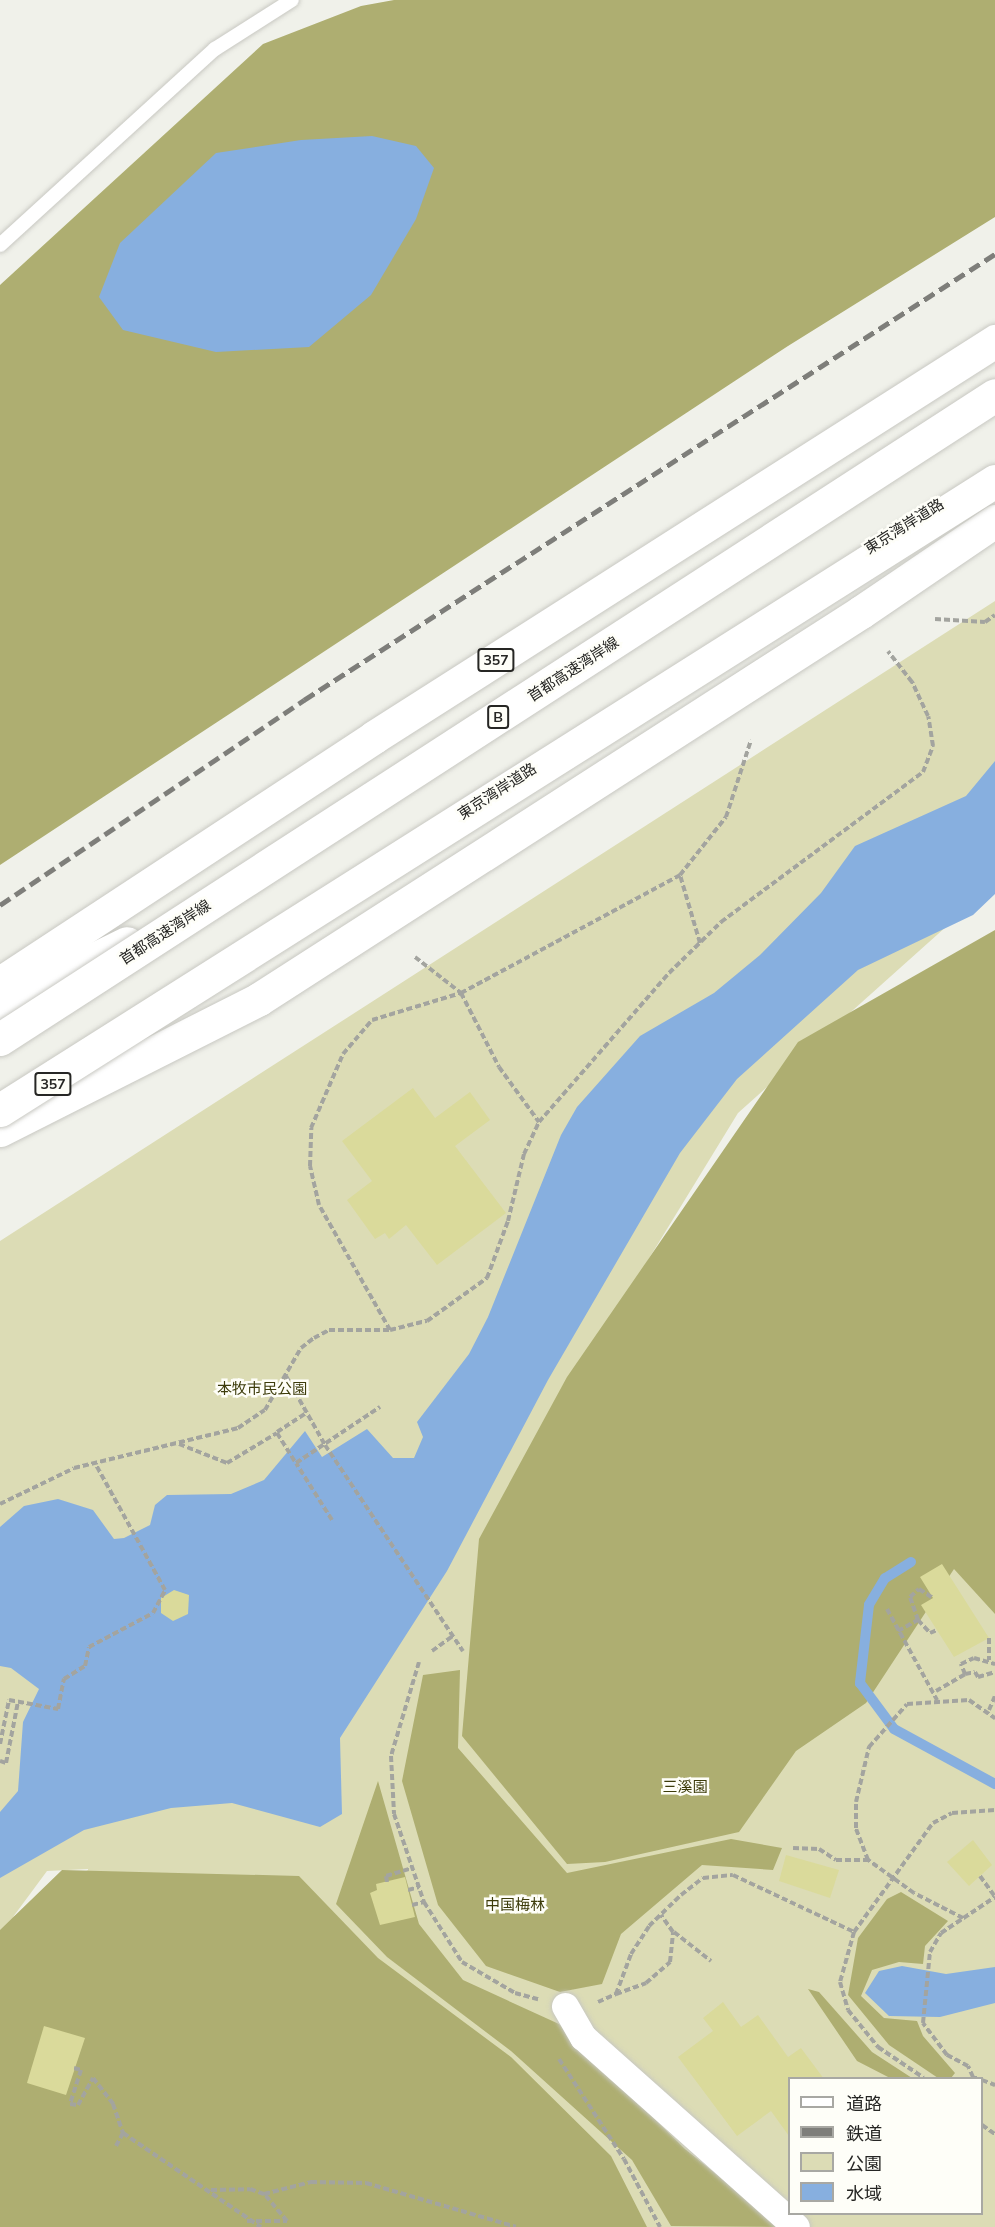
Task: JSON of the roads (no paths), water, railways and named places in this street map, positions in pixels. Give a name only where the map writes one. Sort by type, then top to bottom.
[{"type":"highway","name":"357","points":[[0,983],[374,737],[995,341]]},
{"type":"highway","name":"首都高速湾岸線","points":[[0,1039],[995,395]]},
{"type":"highway","points":[[0,1005],[286,864],[995,405]]},
{"type":"highway","name":"東京湾岸道路","points":[[0,1119],[995,466]]},
{"type":"highway","points":[[0,1110],[995,481]]},
{"type":"highway","name":"357","points":[[0,1130],[259,999],[861,612],[995,521]]},
{"type":"street","points":[[565,2006],[583,2037],[796,2227]]},
{"type":"lane","points":[[0,245],[215,49],[292,0]]},
{"type":"water","points":[[372,136],[416,146],[434,168],[416,219],[371,295],[309,347],[216,352],[123,330],[99,297],[120,243],[216,153],[301,140]]},
{"type":"water","points":[[995,761],[995,894],[973,915],[858,970],[737,1079],[680,1153],[548,1380],[447,1571],[340,1738],[342,1814],[320,1827],[232,1803],[171,1808],[84,1830],[0,1878],[0,1812],[18,1791],[23,1722],[39,1689],[11,1668],[0,1666],[0,1527],[24,1506],[58,1499],[93,1510],[114,1539],[124,1538],[150,1525],[155,1505],[167,1495],[231,1494],[264,1480],[305,1431],[322,1457],[367,1429],[393,1458],[414,1458],[423,1437],[417,1422],[469,1354],[488,1317],[561,1135],[577,1107],[640,1036],[714,993],[760,955],[821,893],[855,846],[966,796]]},
{"type":"water","points":[[902,1966],[946,1974],[995,1967],[995,2003],[940,2017],[889,2016],[865,1993],[879,1971]]},
{"type":"waterway","points":[[911,1562],[885,1578],[869,1605],[860,1683],[894,1729],[995,1784]]},
{"type":"railway","points":[[0,905],[304,700],[995,254]]},
{"type":"park label","name":"本牧市民公園","points":[[262,1389]]},
{"type":"park label","name":"三溪園","points":[[685,1787]]},
{"type":"park label","name":"中国梅林","points":[[515,1905]]}]
